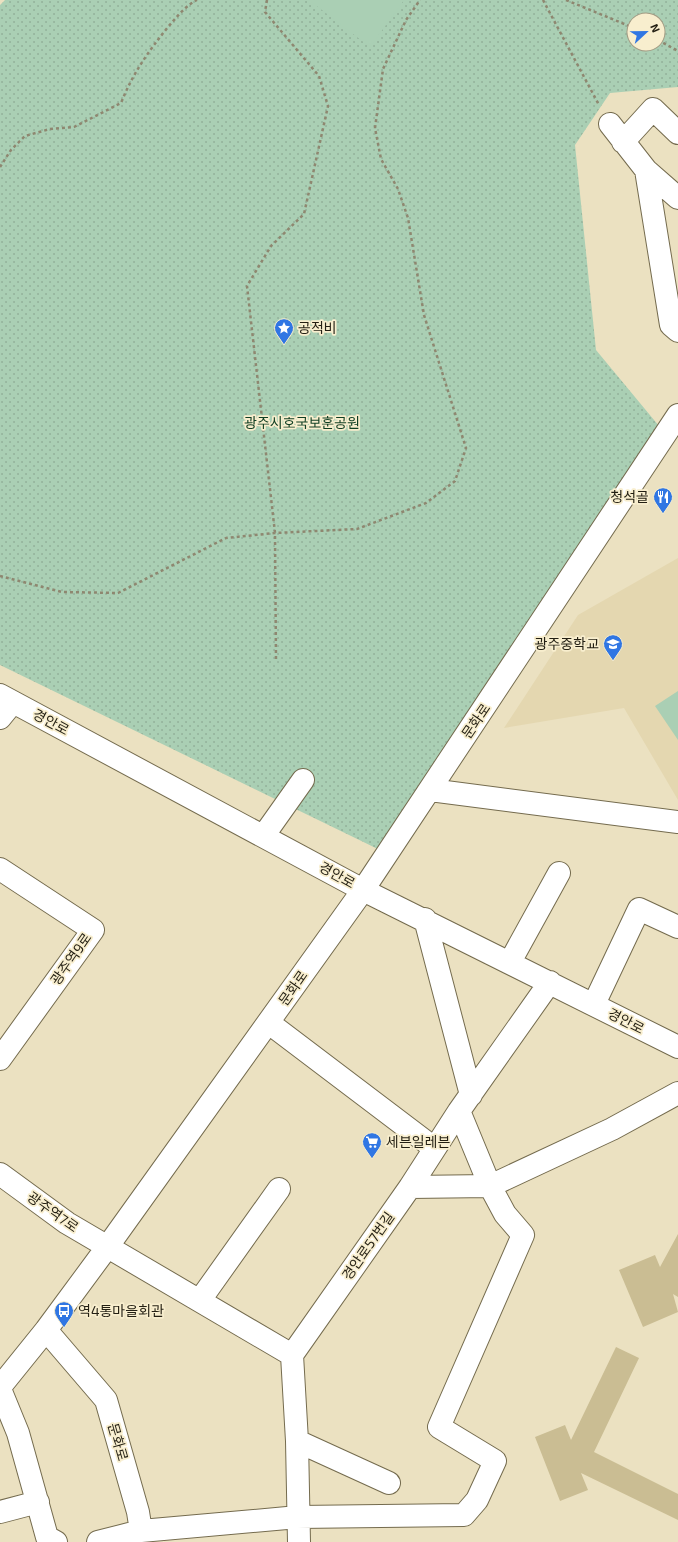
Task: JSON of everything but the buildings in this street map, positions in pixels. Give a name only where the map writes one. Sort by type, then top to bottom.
[{"type":"street","points":[[623,142],[653,108],[678,133]]},
{"type":"street","points":[[610,124],[646,170],[678,198]]},
{"type":"street","points":[[646,170],[671,325],[678,331]]},
{"type":"street","name":"문화로","points":[[56,1542],[47,1537],[18,1433],[0,1388],[46,1330],[108,1246],[364,890],[678,415]]},
{"type":"street","name":"경안로","points":[[4,705],[264,835],[364,890],[425,919],[678,1047]]},
{"type":"street","points":[[264,835],[303,780]]},
{"type":"street","points":[[430,790],[678,822]]},
{"type":"street","name":"광주역9로","points":[[0,869],[93,930],[0,1059]]},
{"type":"street","points":[[510,962],[559,873]]},
{"type":"street","points":[[594,1004],[639,909],[678,927]]},
{"type":"street","points":[[98,1542],[141,1531],[298,1517],[464,1514],[477,1500],[494,1460],[439,1427],[523,1234],[505,1214],[490,1186],[465,1103],[425,919]]},
{"type":"street","name":"경안로57번길","points":[[292,1355],[410,1187],[434,1148],[550,982]]},
{"type":"street","points":[[269,1023],[434,1148]]},
{"type":"street","points":[[410,1187],[490,1186],[612,1129],[678,1093]]},
{"type":"street","name":"광주역7로","points":[[0,1174],[67,1223],[108,1246]]},
{"type":"street","points":[[200,1300],[279,1188]]},
{"type":"street","points":[[108,1246],[292,1355],[297,1441],[299,1542]]},
{"type":"street","name":"문화로","points":[[46,1330],[106,1400],[138,1512],[141,1531]]},
{"type":"street","points":[[297,1441],[389,1484]]},
{"type":"street","points":[[0,1512],[38,1502]]},
{"type":"path","points":[[0,167],[11,150],[25,136],[50,129],[74,128],[121,103],[130,80],[146,53],[188,5],[197,0]]},
{"type":"path","points":[[267,0],[265,12],[319,76],[328,106],[304,214],[271,246],[247,286],[275,532],[276,661]]},
{"type":"path","points":[[0,576],[62,592],[118,593],[226,538],[275,532],[357,530],[426,503],[455,481],[466,448],[424,315],[408,218],[398,189],[381,160],[375,128],[383,69],[406,20],[420,0]]},
{"type":"path","points":[[543,0],[610,124]]},
{"type":"path","points":[[566,0],[626,25]]},
{"type":"path","points":[[666,44],[678,51]]},
{"type":"shaded area","name":"광주중학교","points":[[678,558],[678,800],[624,708],[504,728],[578,615]]},
{"type":"green space","name":"광주시호국보훈공원","points":[[5,0],[678,0],[678,87],[610,93],[575,145],[596,350],[659,426],[386,853],[0,665],[0,5]]},
{"type":"green space","points":[[309,0],[404,0],[370,47]]},
{"type":"green space","points":[[678,691],[678,740],[655,706]]},
{"type":"place","name":"공적비","points":[[284,345]]},
{"type":"place","name":"청석골","points":[[663,514]]},
{"type":"place","name":"광주중학교","points":[[613,661]]},
{"type":"place","name":"세븐일레븐","points":[[372,1159]]},
{"type":"place","name":"역4통마을회관","points":[[64,1328]]}]
